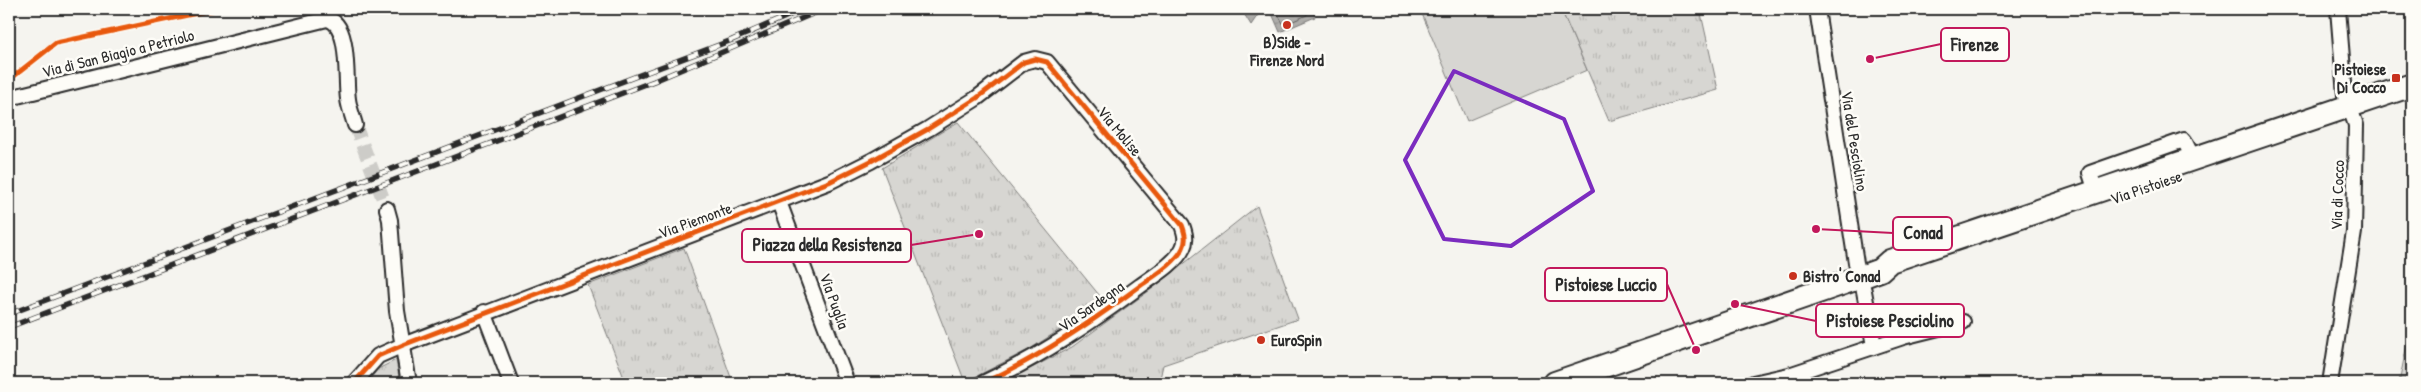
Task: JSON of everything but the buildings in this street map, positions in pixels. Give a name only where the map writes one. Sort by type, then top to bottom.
[{"type":"main road","name":"Via Pistoiese","points":[[1870,274],[1895,273],[2352,110],[2412,85]]},
{"type":"main road","name":"Via Pistoiese","points":[[1567,382],[1870,274],[1890,261],[2018,216],[2096,192],[2193,158],[2352,110],[2412,95]]},
{"type":"street","name":"Via del Pesciolino","points":[[1817,9],[1856,263],[1870,274],[1874,346]]},
{"type":"street","name":"Via di Cocco","points":[[2330,383],[2354,232],[2356,125],[2345,95],[2338,9]]},
{"type":"street","name":"Via di San Biagio a Petriolo","points":[[9,98],[327,19],[337,24],[343,36],[348,99],[355,125]]},
{"type":"street","name":"Via Piemonte","points":[[354,383],[378,356],[402,345],[484,312],[779,202],[843,175],[893,150],[970,103],[1024,62],[1035,58]]},
{"type":"street","name":"Via Molise","points":[[1035,58],[1047,62],[1182,225]]},
{"type":"street","name":"Via Puglia","points":[[779,202],[847,383]]},
{"type":"street","points":[[387,209],[390,220],[397,311],[409,383]]},
{"type":"street","name":"Via Sardegna","points":[[983,383],[1054,346],[1155,275],[1183,249],[1186,237],[1182,225]]},
{"type":"street","points":[[484,312],[511,383]]},
{"type":"street","points":[[1753,383],[1790,379],[1874,346],[1963,322]]},
{"type":"highlighted area","points":[[1454,71],[1564,119],[1593,191],[1511,246],[1444,239],[1405,160]]},
{"type":"green space","points":[[1420,9],[1561,9],[1587,70],[1467,121]]},
{"type":"green space","points":[[1561,9],[1700,9],[1718,90],[1609,121]]},
{"type":"green space","points":[[958,122],[1104,301],[1030,349],[965,382],[882,168]]},
{"type":"green space","points":[[1257,206],[1298,319],[1163,365],[1159,383],[1003,383],[1072,347],[1157,285]]},
{"type":"green space","points":[[684,248],[733,383],[626,383],[588,285]]},
{"type":"green space","points":[[2412,320],[2412,383],[2399,383]]},
{"type":"green space","points":[[396,360],[400,383],[367,383],[378,369]]},
{"type":"water","name":"B)Side - Firenze Nord","points":[[1241,9],[1262,9],[1251,25]]},
{"type":"water","name":"B)Side - Firenze Nord","points":[[1270,9],[1312,9],[1315,17],[1280,32]]},
{"type":"tunnel","points":[[355,125],[387,209]]},
{"type":"railway","points":[[9,314],[732,40],[804,9]]},
{"type":"railway","points":[[9,327],[654,81],[824,9]]},
{"type":"cycle path","points":[[9,80],[56,43],[216,9]]},
{"type":"cycle path","points":[[354,383],[378,356],[403,345],[829,182],[928,129],[977,98],[1024,62],[1035,59],[1047,62],[1182,225],[1185,242],[1180,254],[1158,274],[1045,351],[983,383]]},
{"type":"place","name":"B)Side - Firenze Nord","points":[[1287,25]]},
{"type":"place","name":"Firenze","points":[[1870,59]]},
{"type":"place","name":"Pistoiese Di Cocco","points":[[2396,78]]},
{"type":"place","name":"Conad","points":[[1816,229]]},
{"type":"place","name":"Piazza della Resistenza","points":[[979,234]]},
{"type":"place","name":"Bistro' Conad","points":[[1793,276]]},
{"type":"place","name":"Pistoiese Pesciolino","points":[[1735,304]]},
{"type":"place","name":"EuroSpin","points":[[1261,340]]},
{"type":"place","name":"Pistoiese Luccio","points":[[1696,350]]}]
